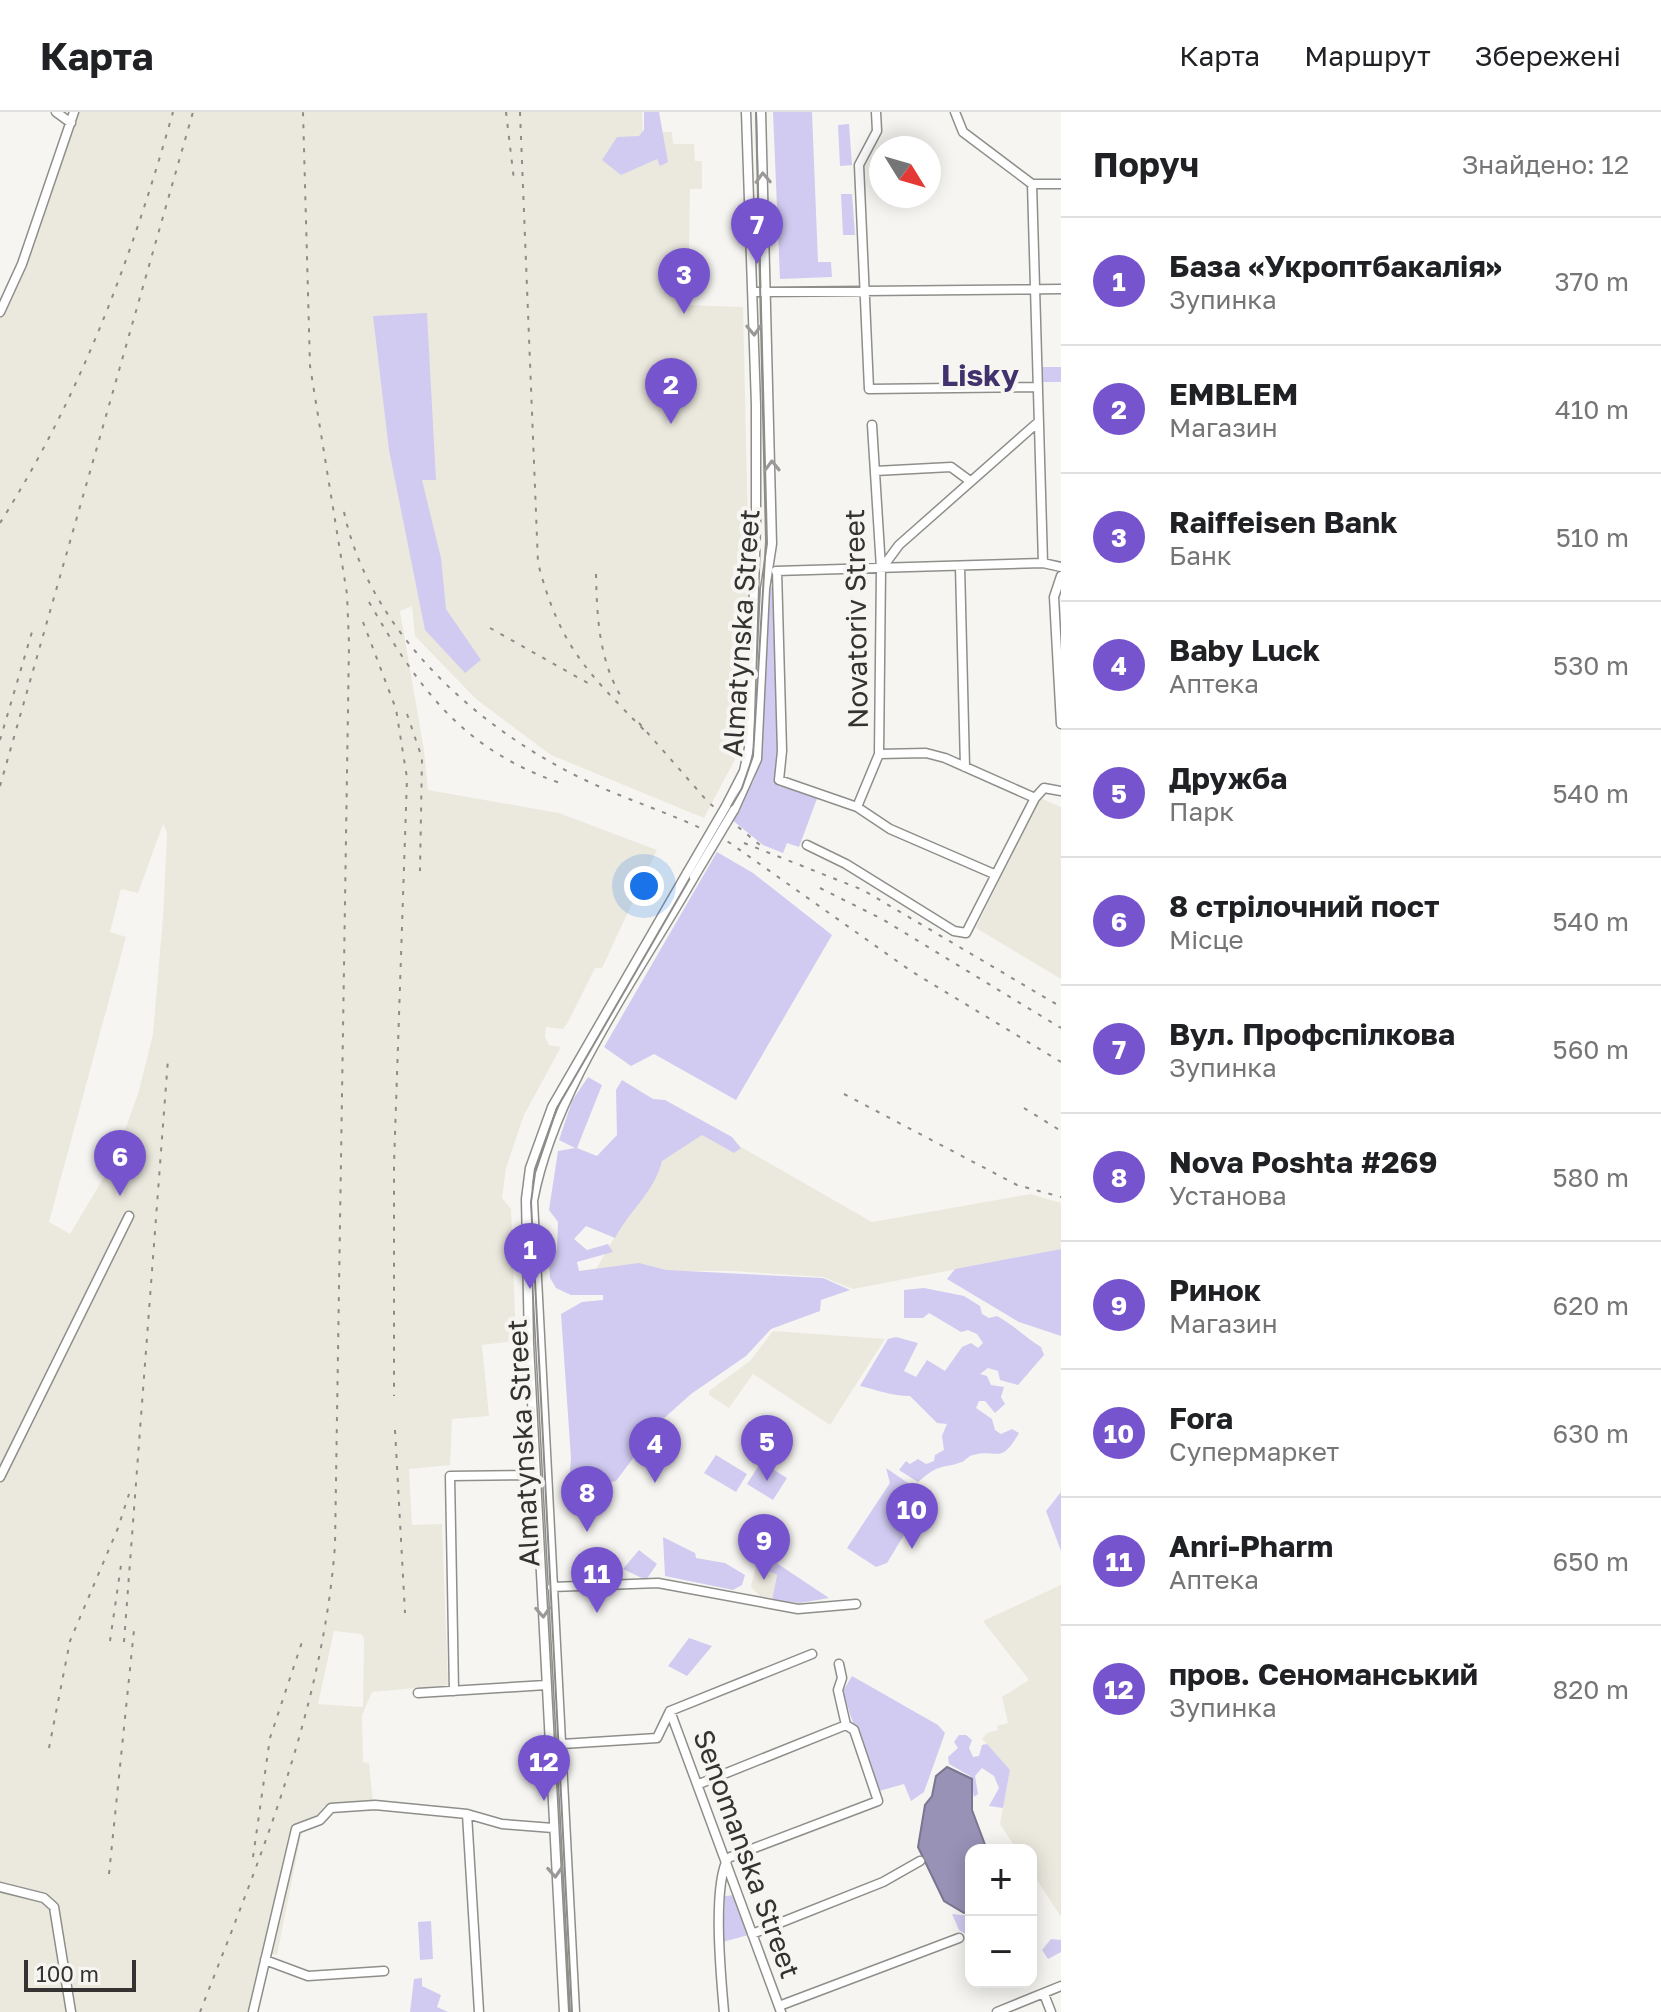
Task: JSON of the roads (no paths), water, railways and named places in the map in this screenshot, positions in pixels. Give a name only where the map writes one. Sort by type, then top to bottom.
[{"type":"street","points":[[56,112],[71,123]]},
{"type":"street","points":[[0,312],[22,264],[74,112]]},
{"type":"street","name":"Almatynska Street","points":[[730,808],[749,748],[755,572],[753,292],[746,112]]},
{"type":"street","name":"Almatynska Street","points":[[761,112],[773,571],[782,751],[779,780],[857,807]]},
{"type":"street","points":[[876,112],[877,131],[859,165],[862,290],[869,389],[1035,387]]},
{"type":"street","points":[[955,112],[963,132],[1032,184],[1061,184]]},
{"type":"street","points":[[1032,184],[1036,424],[1044,513],[1043,563]]},
{"type":"street","points":[[753,292],[1061,289]]},
{"type":"street","points":[[881,568],[899,545],[1036,424]]},
{"type":"street","name":"Novatoriv Street","points":[[857,807],[879,754],[881,568],[872,425]]},
{"type":"street","points":[[875,471],[951,467],[970,481]]},
{"type":"street","points":[[755,572],[1043,563],[1061,567]]},
{"type":"street","points":[[960,566],[965,767]]},
{"type":"street","name":"Almatynska Street","points":[[575,2012],[533,1208],[538,1177],[553,1126],[573,1085],[757,759],[773,571]]},
{"type":"street","points":[[1061,576],[1054,597],[1061,724]]},
{"type":"street","points":[[879,754],[926,753],[1035,798]]},
{"type":"street","points":[[807,845],[846,864],[961,934],[970,929],[994,874],[1035,798],[1044,788],[1061,791]]},
{"type":"street","points":[[857,807],[890,829],[994,874]]},
{"type":"street","name":"Almatynska Street","points":[[564,2012],[523,1227],[530,1168],[541,1133],[566,1079],[691,875]]},
{"type":"street","points":[[0,1477],[129,1216]]},
{"type":"street","points":[[454,1691],[450,1476],[536,1475]]},
{"type":"street","points":[[552,1587],[644,1583],[798,1609],[856,1604]]},
{"type":"street","points":[[562,1744],[657,1738],[670,1711],[812,1654]]},
{"type":"street","points":[[724,2012],[719,1935],[725,1865],[737,1853],[878,1801],[854,1730],[846,1725],[838,1690],[842,1678],[839,1664]]},
{"type":"street","points":[[418,1693],[546,1685]]},
{"type":"street","name":"Senomanska Street","points":[[670,1711],[780,2009]]},
{"type":"street","points":[[699,1784],[846,1725]]},
{"type":"street","points":[[253,2012],[295,1832],[299,1827],[320,1820],[331,1808],[369,1805],[467,1814],[502,1824],[553,1828]]},
{"type":"street","points":[[467,1814],[479,2012]]},
{"type":"street","points":[[752,1934],[883,1882],[920,1861]]},
{"type":"street","points":[[0,1887],[44,1898],[54,1907],[71,2012]]},
{"type":"street","points":[[780,2009],[959,1938]]},
{"type":"street","points":[[265,1960],[308,1976],[384,1971]]},
{"type":"street","points":[[997,2012],[1061,1986]]},
{"type":"street","points":[[1044,1994],[1051,2012]]},
{"type":"tram line","points":[[572,2012],[531,1202],[535,1173],[557,1108],[742,788],[753,756],[766,541],[756,112]]},
{"type":"railway","points":[[0,523],[55,425],[102,324],[140,219],[173,112]]},
{"type":"railway","points":[[0,786],[193,112]]},
{"type":"railway","points":[[200,2012],[265,1841],[303,1725],[328,1606],[335,1545],[349,644],[347,594],[310,366],[303,112]]},
{"type":"railway","points":[[506,112],[514,180]]},
{"type":"railway","points":[[520,112],[538,563],[566,638],[607,692],[646,732]]},
{"type":"railway","points":[[344,512],[357,556],[378,598],[403,637],[469,705],[506,734],[585,780],[695,825],[730,843],[911,971],[1061,1062]]},
{"type":"railway","points":[[596,574],[604,655],[623,700]]},
{"type":"railway","points":[[369,602],[406,662],[446,712],[496,753],[560,783]]},
{"type":"railway","points":[[363,622],[396,709],[407,778],[394,1164],[394,1396]]},
{"type":"railway","points":[[0,740],[34,625]]},
{"type":"railway","points":[[490,628],[593,686]]},
{"type":"railway","points":[[407,714],[422,758],[420,871]]},
{"type":"railway","points":[[639,723],[708,802],[760,845]]},
{"type":"railway","points":[[744,843],[863,890],[1061,1007]]},
{"type":"railway","points":[[820,888],[882,919],[1061,1028]]},
{"type":"railway","points":[[124,1642],[168,1059]]},
{"type":"railway","points":[[844,1094],[1017,1185],[1061,1197]]},
{"type":"railway","points":[[1024,1108],[1061,1131]]},
{"type":"railway","points":[[395,1430],[405,1613]]},
{"type":"railway","points":[[49,1748],[70,1641],[118,1528],[129,1494]]},
{"type":"railway","points":[[110,1641],[121,1565]]},
{"type":"railway","points":[[109,1874],[134,1630]]},
{"type":"railway","points":[[253,1857],[270,1738],[304,1636]]},
{"type":"place","name":"Вул. Профспілкова","points":[[757,264]]},
{"type":"place","name":"Raiffeisen Bank","points":[[684,314]]},
{"type":"place","name":"EMBLEM","points":[[671,424]]},
{"type":"place","name":"8 стрілочний пост","points":[[120,1196]]},
{"type":"place","name":"База «Укроптбакалія»","points":[[530,1289]]},
{"type":"place","name":"Дружба","points":[[767,1481]]},
{"type":"place","name":"Baby Luck","points":[[655,1483]]},
{"type":"place","name":"Nova Poshta #269","points":[[587,1532]]},
{"type":"place","name":"Fora","points":[[912,1549]]},
{"type":"place","name":"Ринок","points":[[764,1580]]},
{"type":"place","name":"Anri-Pharm","points":[[597,1613]]},
{"type":"place","name":"пров. Сеноманський","points":[[544,1801]]},
{"type":"district","name":"Lisky","points":[[980,376]]}]
